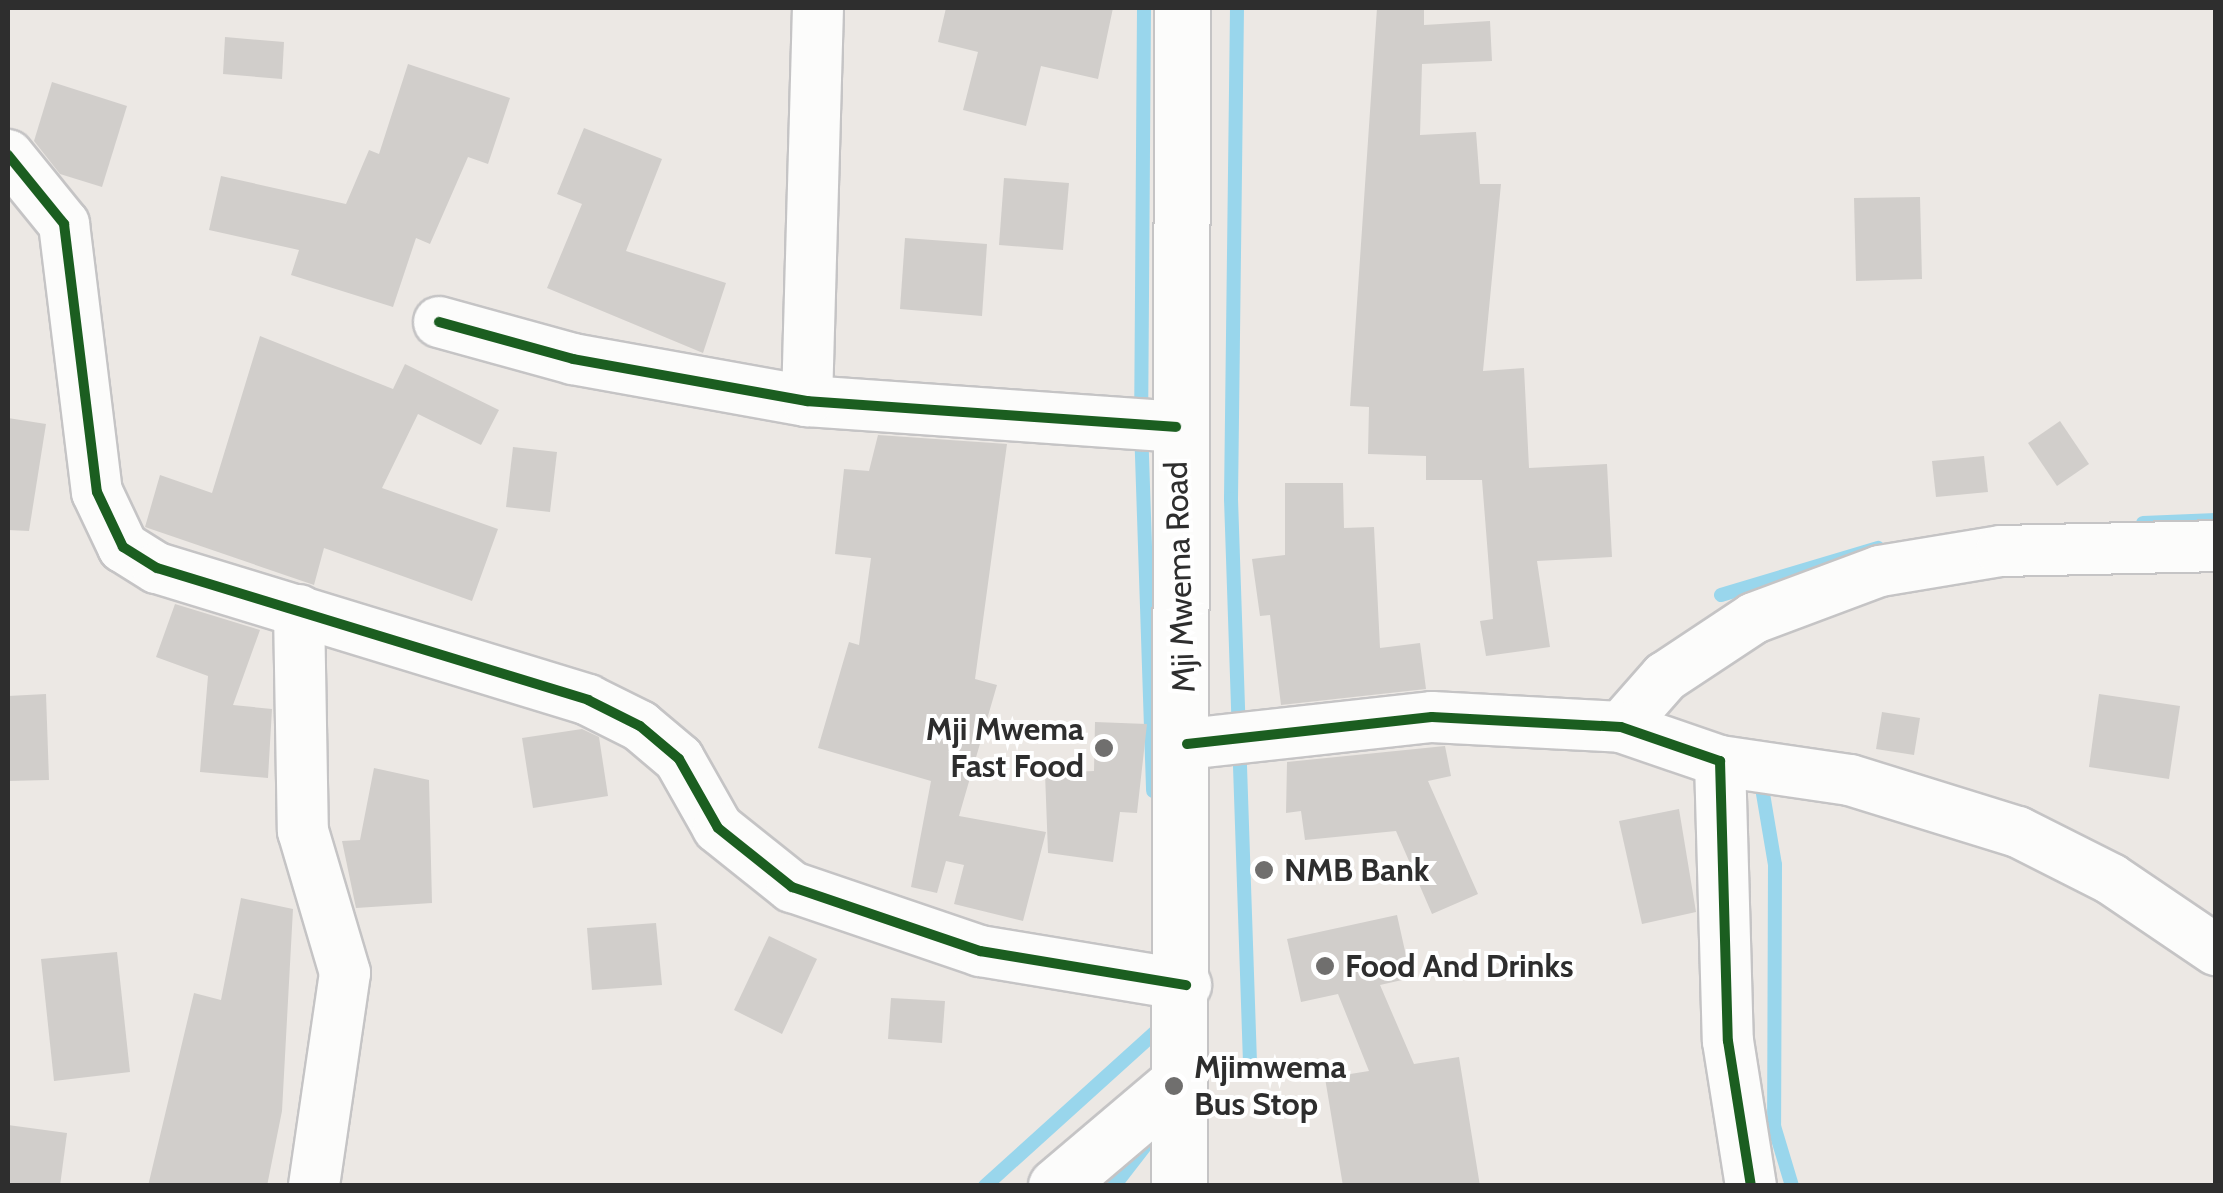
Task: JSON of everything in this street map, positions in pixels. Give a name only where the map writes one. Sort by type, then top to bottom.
[{"type":"main road","name":"Mji Mwema Road","points":[[1179,1186],[1174,1086],[1186,984],[1187,744],[1176,428],[1182,8]]},
{"type":"main road","points":[[1056,1186],[1174,1086]]},
{"type":"street","points":[[807,401],[818,8]]},
{"type":"street","points":[[8,155],[64,224],[97,492],[122,547],[157,568],[588,700],[640,726],[678,759],[718,828],[792,887],[980,951],[1186,984]]},
{"type":"street","points":[[439,322],[574,360],[807,401],[1176,428]]},
{"type":"street","points":[[1621,728],[1664,676],[1754,618],[1880,571],[2001,551],[2216,546]]},
{"type":"street","points":[[300,610],[303,831],[344,973],[314,1186]]},
{"type":"street","points":[[1187,744],[1432,717],[1621,728],[1720,762],[1850,780],[2018,832],[2111,879],[2216,950]]},
{"type":"street","points":[[1720,762],[1728,1041],[1751,1186]]},
{"type":"building","points":[[946,8],[1113,8],[1098,79],[1041,66],[1026,126],[963,110],[978,52],[938,42]]},
{"type":"building","points":[[1377,8],[1424,8],[1424,25],[1490,21],[1492,61],[1422,64],[1420,135],[1476,132],[1480,184],[1501,184],[1483,371],[1524,368],[1529,468],[1607,464],[1612,557],[1537,561],[1550,647],[1486,656],[1480,621],[1493,619],[1482,480],[1426,480],[1426,456],[1368,454],[1369,407],[1350,406]]},
{"type":"building","points":[[225,37],[284,42],[282,79],[223,74]]},
{"type":"building","points":[[408,64],[510,98],[488,164],[468,157],[430,244],[416,238],[393,307],[291,275],[299,250],[209,230],[221,176],[346,204],[369,150],[379,154]]},
{"type":"building","points":[[52,82],[127,106],[102,187],[60,174],[34,141]]},
{"type":"building","points":[[584,128],[662,159],[626,251],[726,283],[703,353],[547,288],[582,204],[557,194]]},
{"type":"building","points":[[1004,178],[1069,183],[1063,250],[999,245]]},
{"type":"building","points":[[1920,197],[1922,279],[1856,281],[1854,198]]},
{"type":"building","points":[[905,238],[987,244],[982,316],[900,309]]},
{"type":"building","points":[[260,336],[393,389],[405,364],[499,410],[481,445],[418,414],[382,488],[498,529],[472,601],[324,548],[314,585],[145,527],[160,475],[212,493]]},
{"type":"building","points":[[8,418],[46,424],[29,531],[8,530]]},
{"type":"building","points":[[2060,421],[2089,464],[2057,486],[2028,443]]},
{"type":"building","points":[[878,435],[1007,444],[975,679],[997,685],[959,816],[1046,832],[1023,921],[954,904],[964,865],[946,861],[937,893],[911,887],[931,781],[818,748],[849,642],[859,645],[871,558],[835,554],[844,469],[869,471]]},
{"type":"building","points":[[513,447],[557,452],[550,512],[506,507]]},
{"type":"building","points":[[1984,456],[1988,492],[1936,497],[1932,461]]},
{"type":"building","points":[[1285,483],[1343,483],[1344,528],[1374,527],[1380,648],[1420,643],[1426,689],[1281,705],[1270,615],[1260,616],[1252,559],[1285,555]]},
{"type":"building","points":[[175,604],[260,630],[233,705],[272,709],[268,778],[200,772],[208,676],[156,657]]},
{"type":"building","points":[[46,694],[49,780],[8,781],[8,696]]},
{"type":"building","points":[[2099,694],[2180,706],[2169,779],[2089,767]]},
{"type":"building","points":[[1882,712],[1920,718],[1914,755],[1876,749]]},
{"type":"building","points":[[1095,722],[1147,724],[1137,813],[1120,812],[1113,862],[1048,853],[1045,773],[1094,771]]},
{"type":"building","points":[[582,729],[599,737],[608,796],[533,808],[522,738]]},
{"type":"building","points":[[1445,746],[1451,776],[1428,781],[1478,894],[1432,914],[1396,831],[1305,840],[1301,811],[1286,813],[1287,762]]},
{"type":"building","points":[[374,768],[429,780],[432,903],[356,908],[342,841],[360,840]]},
{"type":"building","points":[[1679,809],[1696,912],[1642,924],[1619,821]]},
{"type":"building","points":[[241,898],[293,909],[282,1111],[267,1186],[148,1186],[194,993],[221,1000]]},
{"type":"building","points":[[1397,915],[1411,978],[1380,985],[1414,1064],[1459,1057],[1480,1186],[1343,1186],[1325,1078],[1369,1071],[1338,994],[1301,1002],[1287,939]]},
{"type":"building","points":[[656,923],[662,985],[592,990],[587,928]]},
{"type":"building","points":[[769,936],[817,959],[782,1034],[734,1010]]},
{"type":"building","points":[[117,952],[130,1072],[54,1081],[41,959]]},
{"type":"building","points":[[891,998],[945,1001],[942,1043],[888,1039]]},
{"type":"building","points":[[8,1125],[67,1133],[60,1186],[8,1186]]},
{"type":"waterway","points":[[1144,8],[1141,426],[1153,791]]},
{"type":"waterway","points":[[1237,8],[1231,499],[1250,1063]]},
{"type":"waterway","points":[[2143,523],[2216,520]]},
{"type":"waterway","points":[[1721,595],[1878,548]]},
{"type":"waterway","points":[[1760,776],[1775,865],[1774,1126],[1792,1186]]},
{"type":"waterway","points":[[985,1186],[1160,1028]]},
{"type":"waterway","points":[[1114,1186],[1159,1128]]},
{"type":"cycle path","points":[[8,155],[64,224],[97,492],[123,547],[157,568],[588,700],[640,726],[679,759],[718,828],[792,887],[980,951],[1186,985]]},
{"type":"cycle path","points":[[439,322],[573,359],[807,401],[1176,427]]},
{"type":"cycle path","points":[[1187,744],[1432,717],[1621,727],[1720,761],[1728,1041],[1751,1186]]},
{"type":"place","name":"Mji Mwema Fast Food","points":[[1104,748]]},
{"type":"place","name":"NMB Bank","points":[[1264,870]]},
{"type":"place","name":"Food And Drinks","points":[[1325,966]]},
{"type":"place","name":"Mjimwema Bus Stop","points":[[1174,1086]]}]
